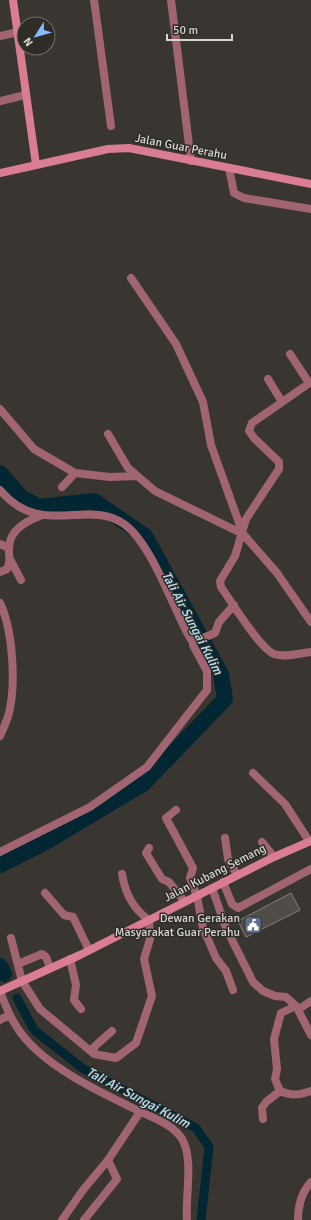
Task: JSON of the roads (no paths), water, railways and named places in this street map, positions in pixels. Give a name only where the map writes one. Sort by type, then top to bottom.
[{"type":"street","points":[[14,0],[16,16]]},
{"type":"street","points":[[94,0],[111,126]]},
{"type":"street","points":[[171,0],[191,161]]},
{"type":"street","points":[[0,36],[16,32]]},
{"type":"street","points":[[21,56],[36,165]]},
{"type":"street","points":[[0,101],[25,95]]},
{"type":"street","name":"Jalan Guar Perahu","points":[[0,173],[108,149],[129,148],[311,184]]},
{"type":"street","points":[[229,168],[234,192],[244,198],[311,209]]},
{"type":"street","points":[[131,278],[176,344],[203,402],[211,445],[243,534],[277,573],[311,622]]},
{"type":"street","points":[[290,354],[310,383],[252,423],[249,431],[254,438],[279,462],[279,469],[246,519],[243,534],[235,556],[220,581],[221,587],[259,642],[274,654],[288,655],[311,652]]},
{"type":"street","points":[[268,379],[282,402]]},
{"type":"street","points":[[0,409],[34,449],[75,473],[110,477],[137,476]]},
{"type":"street","points":[[108,434],[128,468],[155,491],[243,534]]},
{"type":"street","points":[[62,487],[75,473]]},
{"type":"street","points":[[0,490],[8,500],[22,508],[48,517],[109,517],[124,525],[145,548],[195,641],[193,645],[207,671],[207,690],[147,767],[90,808],[0,852]]},
{"type":"street","points":[[21,580],[11,561],[9,548],[13,535],[25,522],[42,515]]},
{"type":"street","points":[[0,544],[9,548]]},
{"type":"street","points":[[0,572],[7,569],[11,561]]},
{"type":"street","points":[[0,603],[5,612],[14,668],[9,713],[0,736]]},
{"type":"street","points":[[195,641],[214,633],[219,622],[234,605]]},
{"type":"street","points":[[253,773],[285,804],[310,841]]},
{"type":"street","points":[[176,810],[166,818],[193,868],[190,878],[197,896],[203,928],[216,958],[226,971],[233,990]]},
{"type":"street","points":[[225,838],[228,860],[237,875]]},
{"type":"street","name":"Jalan Kubang Semang","points":[[0,991],[89,950],[237,875],[310,841]]},
{"type":"street","points":[[262,842],[274,857]]},
{"type":"street","points":[[149,848],[146,853],[162,879],[169,882],[185,902]]},
{"type":"street","points":[[223,882],[232,904],[238,908],[311,870]]},
{"type":"street","points":[[11,938],[22,981],[40,1009],[94,1054],[116,1058],[136,1043],[152,996],[144,959],[150,939],[149,920],[141,915],[130,900],[124,887],[122,874]]},
{"type":"street","points":[[212,888],[226,928],[253,982],[263,991],[275,996],[286,997],[297,1008],[311,1035]]},
{"type":"street","points":[[45,894],[64,915],[73,917],[89,950]]},
{"type":"street","points":[[18,964],[42,954],[46,957],[50,968]]},
{"type":"street","points":[[70,959],[76,985],[74,1000],[81,1009]]},
{"type":"street","points":[[0,991],[9,1015],[23,1037],[37,1051],[84,1084],[168,1126],[181,1138],[188,1154],[187,1220]]},
{"type":"street","points":[[311,1001],[297,1008],[281,1013],[274,1039],[278,1069],[274,1079],[280,1091],[288,1094],[302,1094],[311,1091]]},
{"type":"street","points":[[0,1020],[9,1015]]},
{"type":"street","points":[[94,1054],[94,1047],[112,1031]]},
{"type":"street","points":[[263,1119],[262,1108],[266,1102],[280,1091]]},
{"type":"street","points":[[62,1220],[83,1190],[108,1160],[140,1112]]},
{"type":"street","points":[[84,1220],[118,1179],[108,1160]]},
{"type":"street","points":[[298,1220],[300,1200],[305,1188],[311,1182]]},
{"type":"waterway","name":"Tali Air Sungai Kulim","points":[[0,473],[21,497],[39,507],[94,501],[145,536],[221,674],[225,699],[143,784],[51,839],[0,865]]},
{"type":"waterway","name":"Tali Air Sungai Kulim","points":[[0,966],[4,974]]},
{"type":"waterway","name":"Tali Air Sungai Kulim","points":[[17,998],[34,1030],[82,1068],[196,1128],[209,1147],[201,1220]]},
{"type":"place","name":"Dewan Gerakan Masyarakat Guar Perahu","points":[[253,925]]}]
